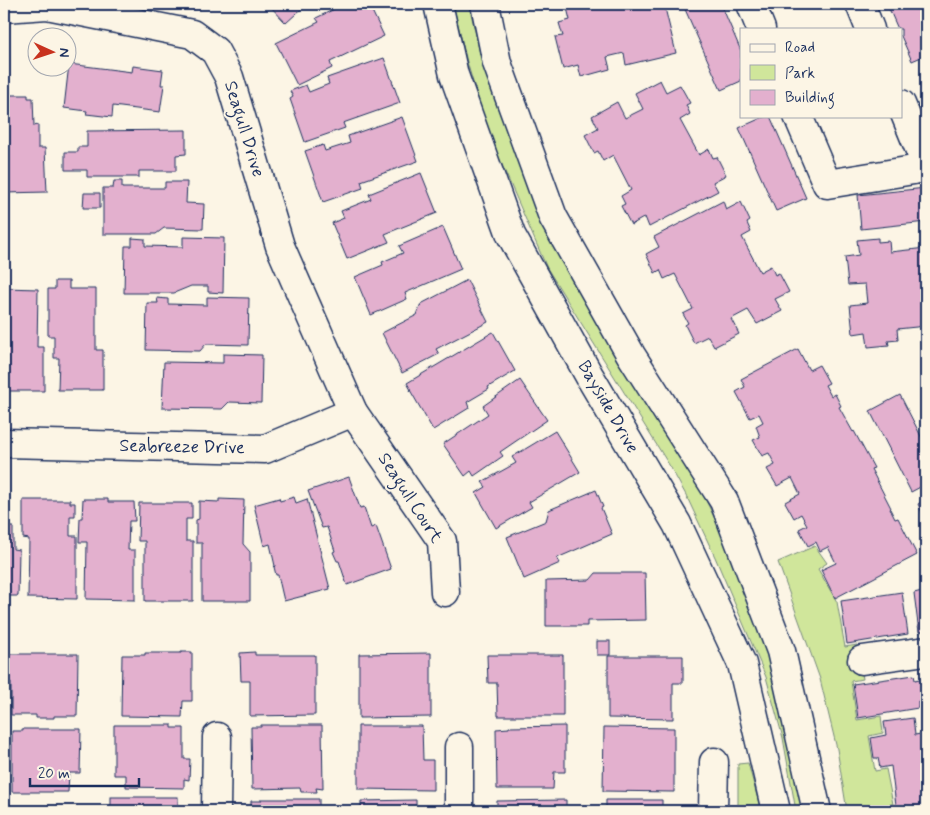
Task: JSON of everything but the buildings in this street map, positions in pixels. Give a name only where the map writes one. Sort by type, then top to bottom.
[{"type":"street","name":"Bayside Drive","points":[[438,4],[454,75],[511,235],[590,377],[677,524],[742,664],[776,811]]},
{"type":"street","points":[[485,4],[496,63],[552,217],[631,355],[724,501],[781,651],[817,811]]},
{"type":"street","points":[[751,4],[761,28]]},
{"type":"street","points":[[860,4],[870,28]]},
{"type":"street","name":"Seagull Drive","points":[[4,8],[47,5],[192,34],[215,51],[229,77],[280,246],[353,412]]},
{"type":"street","points":[[799,118],[827,184],[926,166],[902,106]]},
{"type":"street","name":"Seabreeze Drive","points":[[4,443],[265,449],[353,412]]},
{"type":"street","name":"Seagull Court","points":[[353,412],[442,541],[445,592]]},
{"type":"street","points":[[862,660],[926,651]]},
{"type":"street","points":[[216,811],[217,737]]},
{"type":"street","points":[[459,811],[460,747]]},
{"type":"street","points":[[713,811],[714,762]]},
{"type":"green space","points":[[453,4],[469,4],[480,54],[495,100],[516,158],[543,221],[695,478],[734,558],[777,680],[807,811],[796,811],[783,738],[766,677],[715,557],[686,495],[547,268],[489,135],[467,62]]},
{"type":"green space","points":[[815,546],[827,563],[818,569],[837,602],[845,647],[857,645],[863,679],[851,681],[857,720],[881,716],[883,733],[869,736],[875,771],[886,769],[893,804],[879,806],[879,811],[847,811],[837,749],[820,679],[778,562]]},
{"type":"green space","points":[[748,763],[761,811],[738,811],[738,764]]}]
